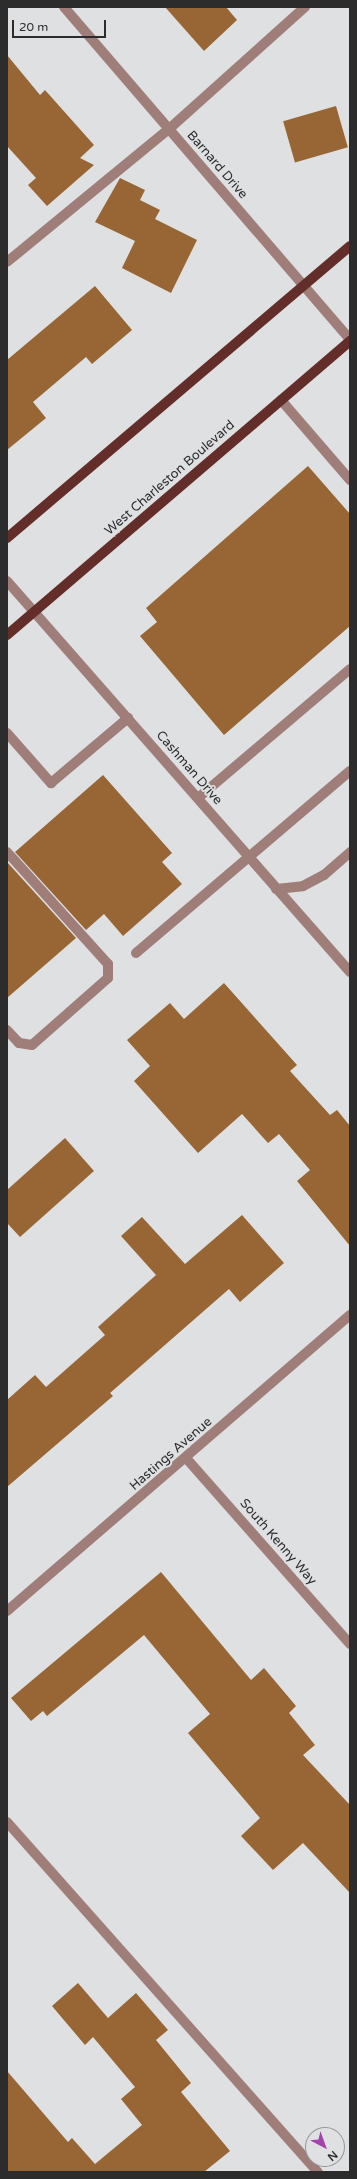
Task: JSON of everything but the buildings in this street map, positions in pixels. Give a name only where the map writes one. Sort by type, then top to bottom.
[{"type":"main road","points":[[7,538],[350,246]]},
{"type":"main road","name":"West Charleston Boulevard","points":[[7,635],[350,340]]},
{"type":"street","name":"Barnard Drive","points":[[64,7],[350,340]]},
{"type":"street","points":[[9,257],[169,129],[305,7]]},
{"type":"street","points":[[281,400],[350,480]]},
{"type":"street","name":"Cashman Drive","points":[[7,581],[198,798],[276,890],[350,972]]},
{"type":"street","points":[[198,798],[350,669]]},
{"type":"street","points":[[7,733],[51,783],[128,718]]},
{"type":"street","points":[[136,954],[248,856],[350,771]]},
{"type":"street","points":[[7,852],[108,964],[108,978],[32,1045],[19,1043],[7,1030]]},
{"type":"street","points":[[276,890],[303,886],[324,875],[350,852]]},
{"type":"street","name":"Hastings Avenue","points":[[7,1611],[350,1315]]},
{"type":"street","name":"South Kenny Way","points":[[186,1458],[350,1644]]},
{"type":"street","points":[[7,1822],[318,2172]]}]
